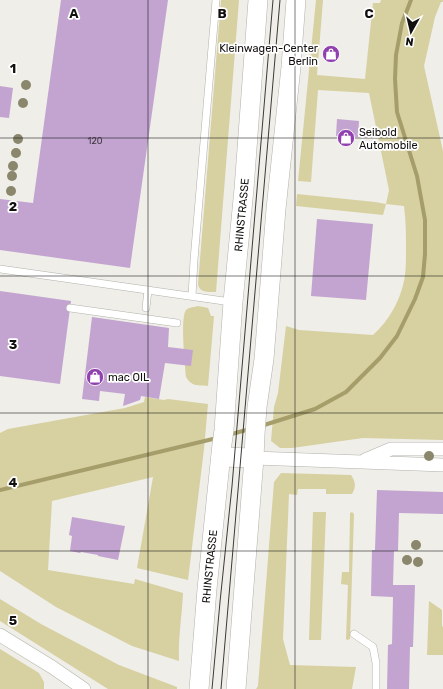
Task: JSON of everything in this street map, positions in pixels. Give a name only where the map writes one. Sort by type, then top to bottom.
[{"type":"main road","name":"RHINSTRASSE","points":[[199,689],[207,589],[223,444],[258,0]]},
{"type":"main road","points":[[236,689],[255,428],[264,359],[276,209],[291,67],[296,0]]},
{"type":"main road","points":[[223,444],[254,458]]},
{"type":"street","points":[[361,462],[391,448],[443,450]]},
{"type":"street","points":[[254,458],[443,465]]},
{"type":"street","points":[[0,635],[52,667],[77,687]]},
{"type":"lane","points":[[192,296],[216,0]]},
{"type":"lane","points":[[0,269],[233,302]]},
{"type":"lane","points":[[146,308],[148,290]]},
{"type":"lane","points":[[70,308],[177,323]]},
{"type":"lane","points":[[354,634],[372,647],[376,663],[376,689]]},
{"type":"shaded area","points":[[221,0],[239,0],[216,292],[210,292],[200,289],[198,284]]},
{"type":"shaded area","points":[[316,0],[323,0],[317,75],[365,79],[373,3],[380,3],[381,0],[443,0],[435,17],[424,66],[443,151],[443,440],[363,438],[292,448],[280,448],[271,441],[274,407],[278,393],[286,326],[299,330],[373,335],[385,322],[394,308],[401,292],[405,272],[406,233],[404,206],[386,204],[389,190],[369,93],[318,90],[311,182],[298,181]]},
{"type":"shaded area","points":[[297,194],[386,204],[383,215],[296,206]]},
{"type":"shaded area","points":[[198,306],[208,308],[211,316],[214,316],[208,386],[193,384],[186,377],[183,342],[184,315],[187,309]]},
{"type":"shaded area","points":[[145,397],[208,404],[188,580],[137,568],[153,477],[52,501],[48,570],[134,584],[135,579],[183,593],[179,661],[132,646],[56,607],[0,571],[0,433],[8,429],[125,408],[144,402]]},
{"type":"shaded area","points":[[281,473],[351,475],[355,482],[355,487],[352,494],[326,494],[326,489],[298,489],[297,495],[289,494],[283,639],[290,665],[356,667],[352,689],[256,689],[258,686],[274,482]]},
{"type":"shaded area","points":[[313,512],[326,512],[321,640],[309,640]]},
{"type":"shaded area","points":[[352,512],[354,514],[350,639],[347,640],[348,585],[341,584],[342,572],[349,572],[350,513]]},
{"type":"shaded area","points":[[0,599],[41,624],[119,665],[177,687],[177,689],[108,689],[0,621]]},
{"type":"shaded area","points":[[429,601],[442,610],[443,655],[427,655]]},
{"type":"shaded area","points":[[0,649],[39,673],[44,682],[44,689],[0,689]]},
{"type":"building","points":[[61,0],[168,0],[130,268],[0,250],[0,199],[33,203]]},
{"type":"building","points":[[0,86],[13,88],[9,118],[0,117]]},
{"type":"building","points":[[337,119],[359,121],[358,137],[336,136]]},
{"type":"building","points":[[317,219],[373,224],[366,300],[311,296]]},
{"type":"building","points":[[0,291],[71,301],[60,384],[0,376]]},
{"type":"building","points":[[92,317],[169,328],[168,347],[193,350],[191,366],[165,363],[159,399],[141,396],[140,400],[123,406],[125,394],[100,391],[99,401],[82,399]]},
{"type":"building","points":[[377,490],[443,492],[443,514],[399,513],[398,551],[394,551],[393,585],[415,585],[413,647],[410,647],[409,689],[387,689],[388,645],[392,644],[393,597],[371,596],[372,550],[375,550]]},
{"type":"building","points":[[72,517],[125,526],[118,560],[98,555],[70,551],[72,536],[69,535]]},
{"type":"waterway","points":[[261,426],[315,409],[346,392],[380,358],[397,336],[415,299],[423,277],[425,220],[417,176],[397,112],[395,79],[396,55],[402,23],[411,0]]},
{"type":"waterway","points":[[228,435],[250,429]]},
{"type":"waterway","points":[[0,490],[217,438]]},
{"type":"tram line","points":[[212,689],[232,486],[273,0]]},
{"type":"tram line","points":[[221,689],[280,0]]},
{"type":"place","name":"Kleinwagen-Center Berlin","points":[[331,54]]},
{"type":"place","name":"Seibold Automobile","points":[[346,138]]},
{"type":"place","name":"mac OIL","points":[[95,377]]}]
